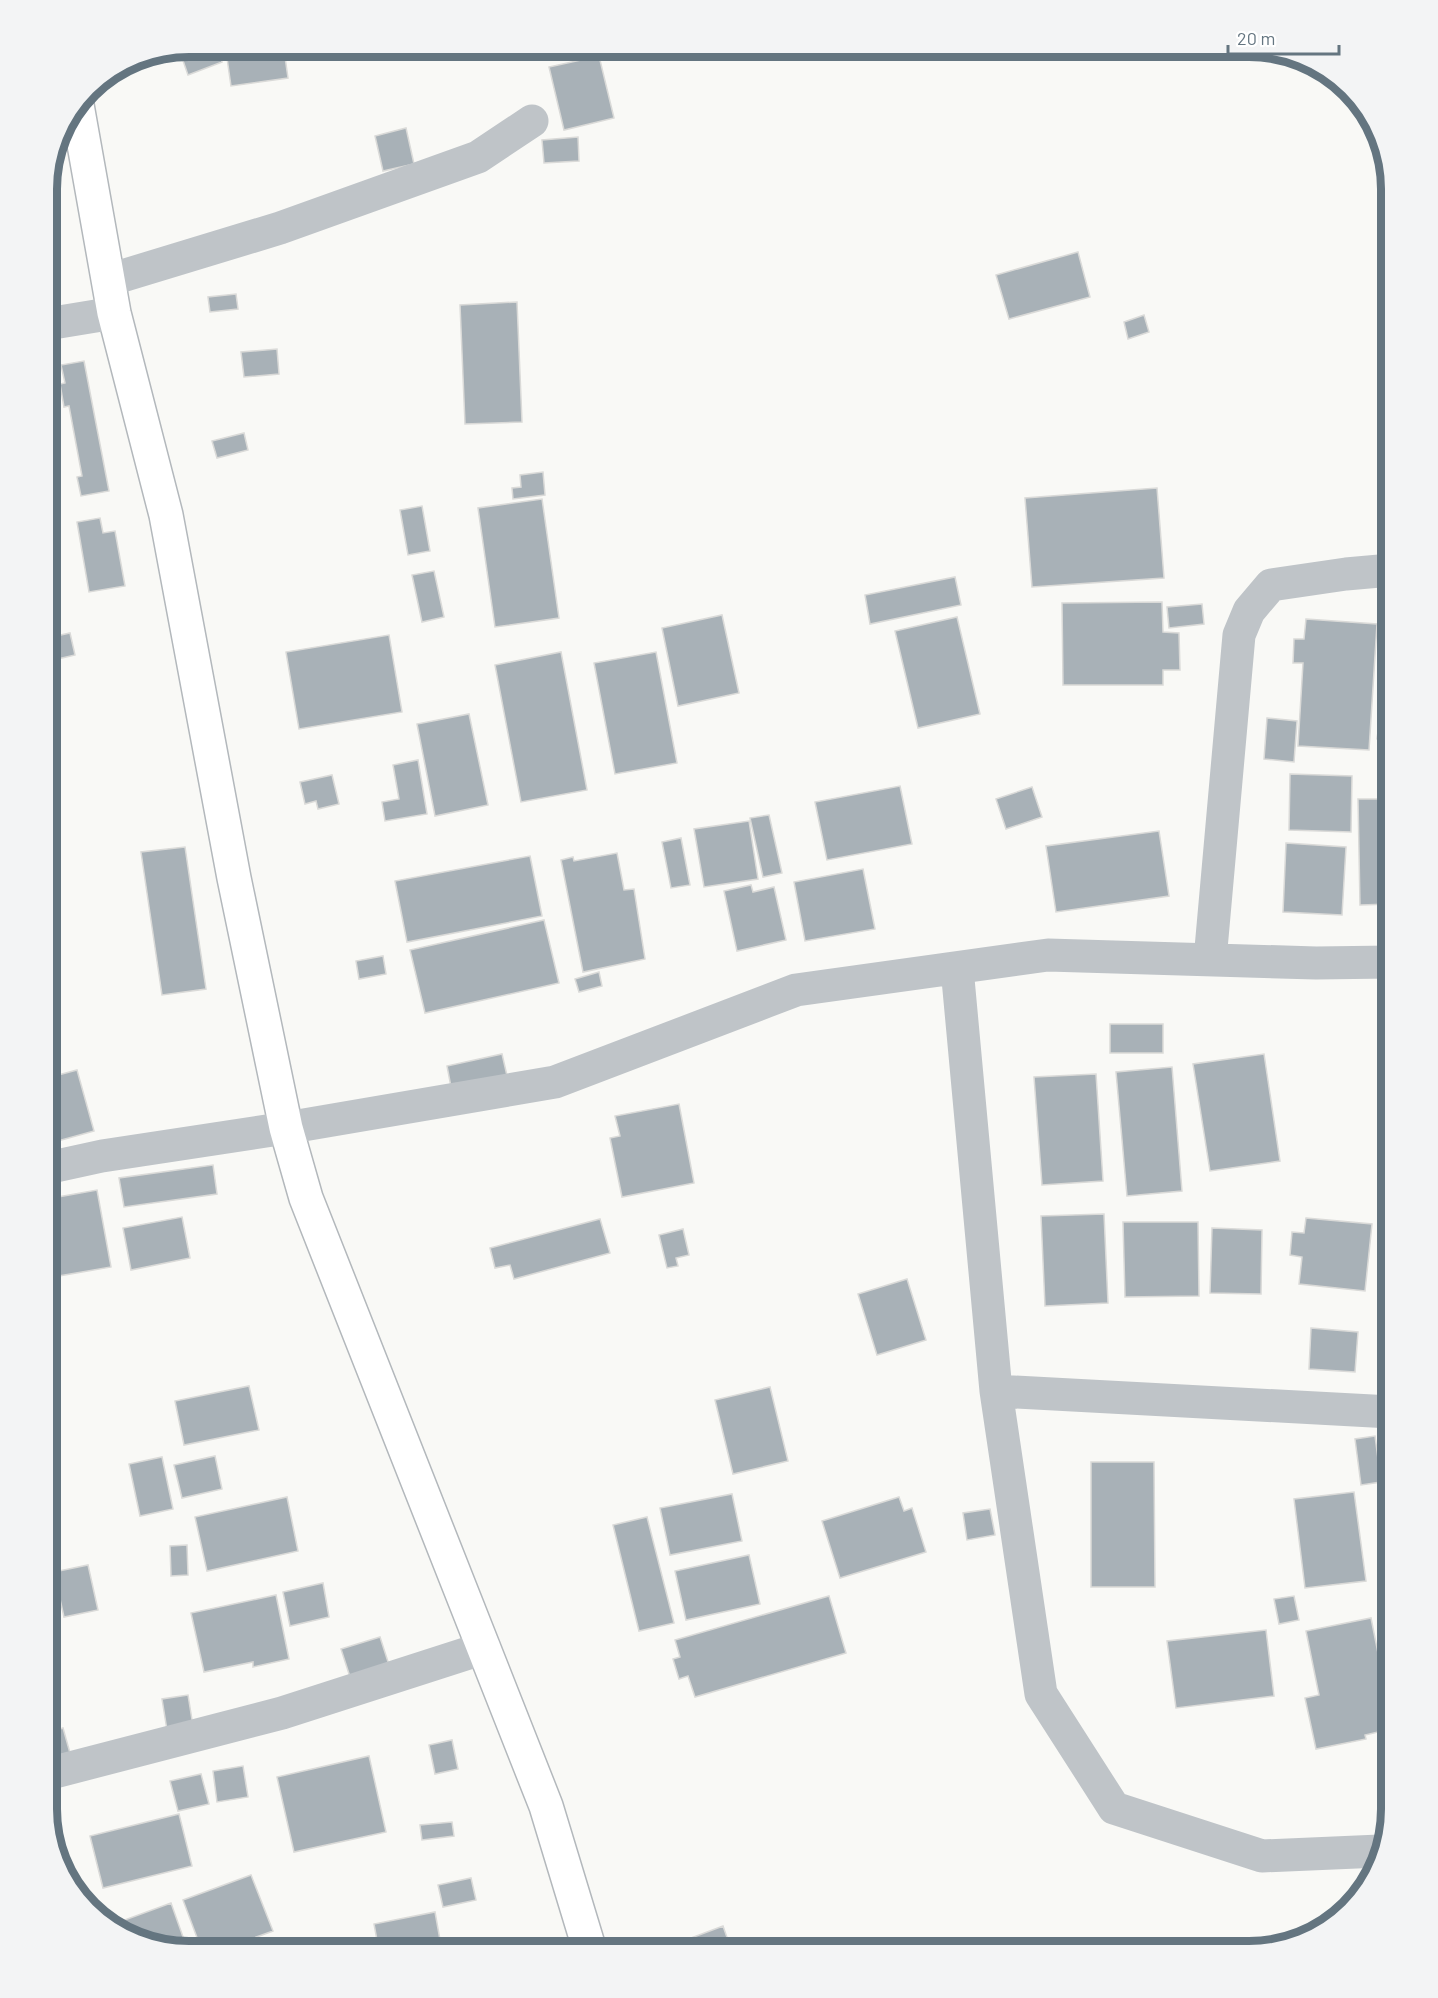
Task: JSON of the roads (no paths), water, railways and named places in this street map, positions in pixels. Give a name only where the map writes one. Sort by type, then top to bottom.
[{"type":"main road","points":[[79,116],[114,313],[166,515],[234,878],[286,1128],[306,1198],[546,1806],[587,1941]]},
{"type":"street","points":[[109,280],[280,228],[478,157],[532,121]]},
{"type":"street","points":[[57,322],[114,313]]},
{"type":"street","points":[[1210,960],[1239,635],[1249,611],[1271,585],[1381,571]]},
{"type":"street","points":[[57,1166],[102,1156],[286,1128],[555,1082],[796,990],[1047,955],[1316,963],[1381,962]]},
{"type":"street","points":[[957,968],[996,1391],[1041,1694],[1114,1808],[1262,1856],[1373,1851]]},
{"type":"street","points":[[996,1391],[1381,1411]]},
{"type":"street","points":[[57,1771],[282,1713],[484,1647]]}]
